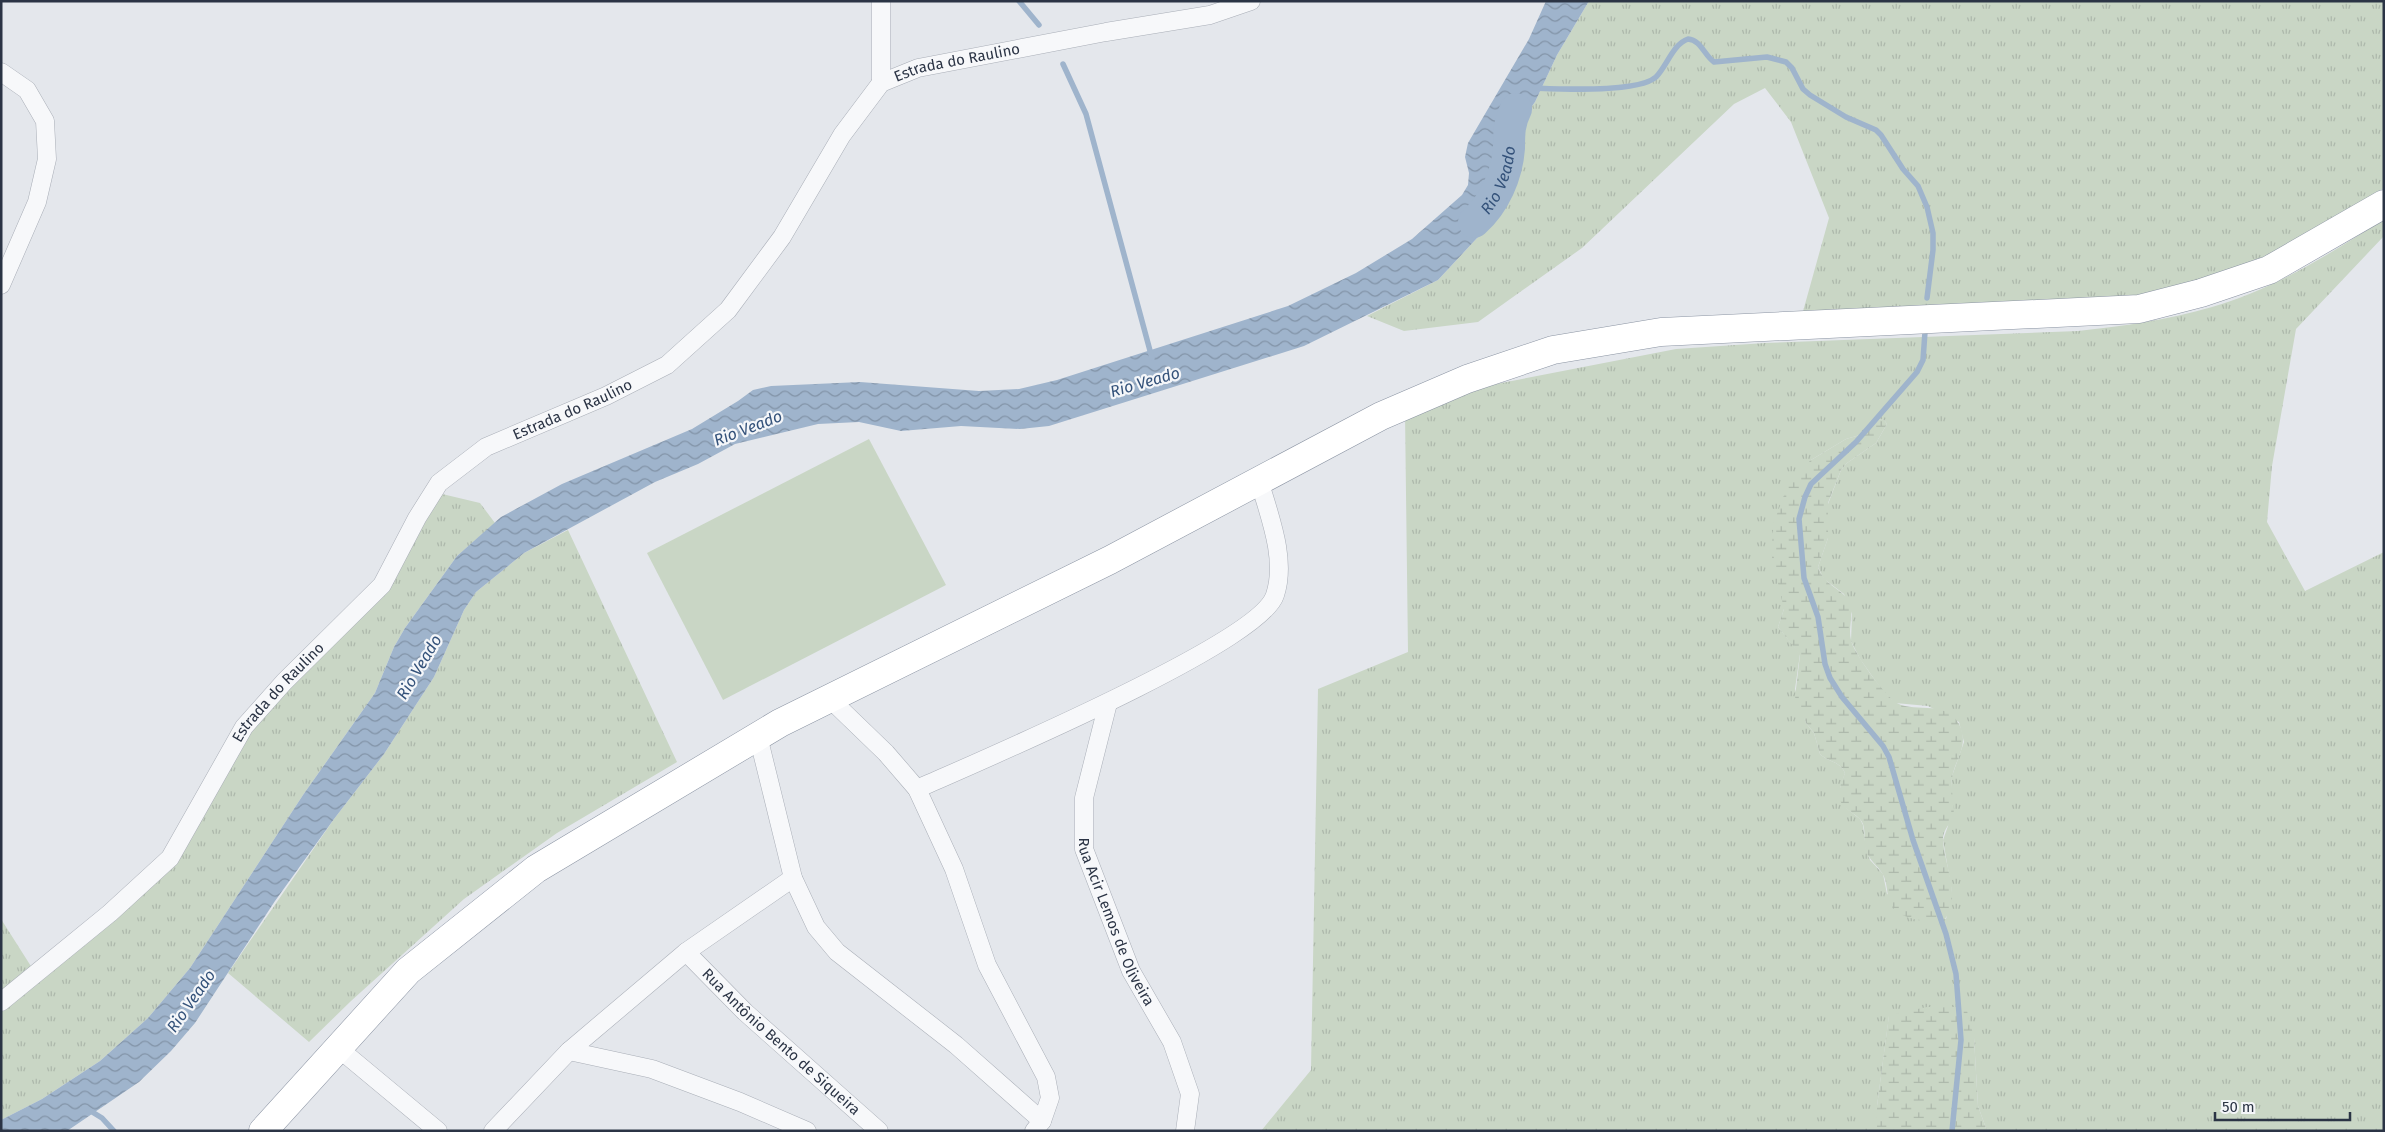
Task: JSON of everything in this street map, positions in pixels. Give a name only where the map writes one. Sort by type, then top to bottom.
[{"type":"highway","points":[[263,1131],[337,1047],[408,971],[536,869],[758,736],[830,698],[1110,560],[1380,416],[1467,379],[1553,350],[1661,332],[2139,309],[2202,293],[2269,270],[2384,204]]},
{"type":"street","points":[[881,1],[881,83]]},
{"type":"street","name":"Estrada do Raulino","points":[[1,1002],[110,913],[170,858],[244,727],[284,682],[382,585],[416,518],[439,483],[486,448],[606,396],[667,365],[728,310],[782,237],[842,135],[881,83],[918,68],[1106,32],[1210,16],[1251,1]]},
{"type":"street","points":[[1,72],[27,90],[45,121],[47,159],[38,202],[1,285]]},
{"type":"street","points":[[917,789],[1108,703],[1230,637],[1260,615],[1275,597],[1278,576],[1276,544],[1259,480]]},
{"type":"street","points":[[758,736],[793,878],[816,927],[837,952],[956,1045],[1038,1126],[1050,1098],[1046,1077],[987,965],[954,869],[917,789],[886,753],[830,698]]},
{"type":"street","name":"Rua Acir Lemos de Oliveira","points":[[1108,703],[1084,798],[1084,849],[1131,971],[1172,1042],[1190,1094],[1185,1131]]},
{"type":"street","points":[[493,1131],[570,1051],[686,952],[793,878]]},
{"type":"street","name":"Rua Antônio Bento de Siqueira","points":[[686,952],[745,1012],[879,1131]]},
{"type":"street","points":[[337,1047],[438,1131]]},
{"type":"street","points":[[570,1051],[652,1069],[740,1102],[807,1131]]},
{"type":"green space","points":[[1589,1],[2384,1],[2384,188],[2257,264],[2156,295],[1802,315],[1829,218],[1791,122],[1765,88],[1734,104],[1582,248],[1478,322],[1404,331],[1367,316],[1438,280],[1478,237],[1494,211],[1503,169],[1517,126],[1535,102],[1557,55]]},
{"type":"green space","points":[[2384,219],[2384,236],[2296,329],[2272,466],[2267,522],[2305,591],[2384,552],[2384,1131],[1987,1131],[1978,1106],[1974,1038],[1889,1016],[1877,1106],[1877,1131],[1261,1131],[1311,1070],[1318,689],[1408,652],[1405,413],[1465,390],[1676,349],[1765,343],[2078,331],[2162,319],[2212,307],[2257,291],[2301,269]],"holes":[[[1878,419],[1884,420],[1887,424],[1876,443],[1847,463],[1841,470],[1828,504],[1828,538],[1818,567],[1824,579],[1844,594],[1852,614],[1851,641],[1860,659],[1882,690],[1895,703],[1928,706],[1959,722],[1964,742],[1952,776],[1948,826],[1943,840],[1952,892],[1946,919],[1887,894],[1883,874],[1870,860],[1866,849],[1863,825],[1860,819],[1846,808],[1840,788],[1845,773],[1840,766],[1820,754],[1814,733],[1806,723],[1795,689],[1800,654],[1778,627],[1784,609],[1811,460],[1846,439],[1860,435]]]},
{"type":"green space","points":[[1878,419],[1884,420],[1887,424],[1876,443],[1847,463],[1841,470],[1828,503],[1828,538],[1818,567],[1825,579],[1843,594],[1850,603],[1850,635],[1853,646],[1863,663],[1889,697],[1901,705],[1909,707],[1945,711],[1953,716],[1962,732],[1961,752],[1952,778],[1953,816],[1943,837],[1951,885],[1951,907],[1946,917],[1938,925],[1903,915],[1891,905],[1886,881],[1866,851],[1863,824],[1858,817],[1841,803],[1840,789],[1845,773],[1840,766],[1820,754],[1814,733],[1806,723],[1795,697],[1800,655],[1778,627],[1784,609],[1771,552],[1774,522],[1790,479],[1811,460],[1846,439],[1860,435]]},
{"type":"green space","points":[[869,439],[946,585],[723,700],[647,553]]},
{"type":"green space","points":[[438,493],[480,503],[495,523],[457,556],[405,628],[394,647],[375,693],[303,795],[190,968],[148,1018],[100,1061],[42,1099],[1,1120],[1,919],[34,971],[154,876],[262,716],[340,630]]},
{"type":"green space","points":[[568,530],[677,762],[557,833],[464,899],[351,1001],[309,1042],[228,973],[334,819],[384,754],[434,677],[464,610],[476,592],[524,553]]},
{"type":"green space","points":[[1927,1007],[1966,1007],[1974,1038],[1978,1106],[1987,1131],[1877,1131],[1877,1106],[1889,1015]]},
{"type":"water","points":[[1546,1],[1589,1],[1557,55],[1535,102],[1517,126],[1503,169],[1494,211],[1478,237],[1438,280],[1304,346],[1049,426],[1020,429],[961,426],[901,431],[859,422],[818,424],[735,444],[698,464],[655,482],[524,553],[476,592],[464,610],[434,677],[384,754],[275,901],[195,1023],[171,1051],[139,1082],[67,1131],[1,1131],[1,1120],[42,1099],[100,1061],[148,1018],[190,968],[303,795],[375,693],[394,647],[405,628],[457,556],[501,517],[562,484],[692,429],[753,390],[771,386],[860,382],[979,391],[1019,389],[1057,380],[1288,306],[1356,273],[1412,239],[1462,195],[1468,185],[1469,173],[1465,157],[1468,143],[1529,39]]},
{"type":"waterway","points":[[1019,1],[1039,25]]},
{"type":"waterway","points":[[1535,88],[1598,89],[1633,86],[1647,82],[1656,77],[1674,50],[1688,39],[1696,42],[1714,62],[1767,57],[1786,62],[1792,68],[1803,89],[1810,95],[1846,117],[1876,130],[1903,169],[1918,186],[1927,207],[1933,233],[1933,250],[1927,298]]},
{"type":"waterway","points":[[1063,64],[1086,114],[1152,358]]},
{"type":"waterway","name":"Rio Veado","points":[[1474,222],[1494,197],[1503,178],[1508,158],[1509,133],[1516,109]]},
{"type":"waterway","points":[[1925,332],[1923,360],[1917,372],[1856,442],[1811,484],[1799,519],[1804,578],[1818,617],[1825,664],[1830,678],[1842,697],[1883,746],[1889,757],[1913,840],[1946,934],[1956,974],[1961,1040],[1952,1131]]},
{"type":"waterway","points":[[89,1110],[102,1118],[114,1131]]}]
